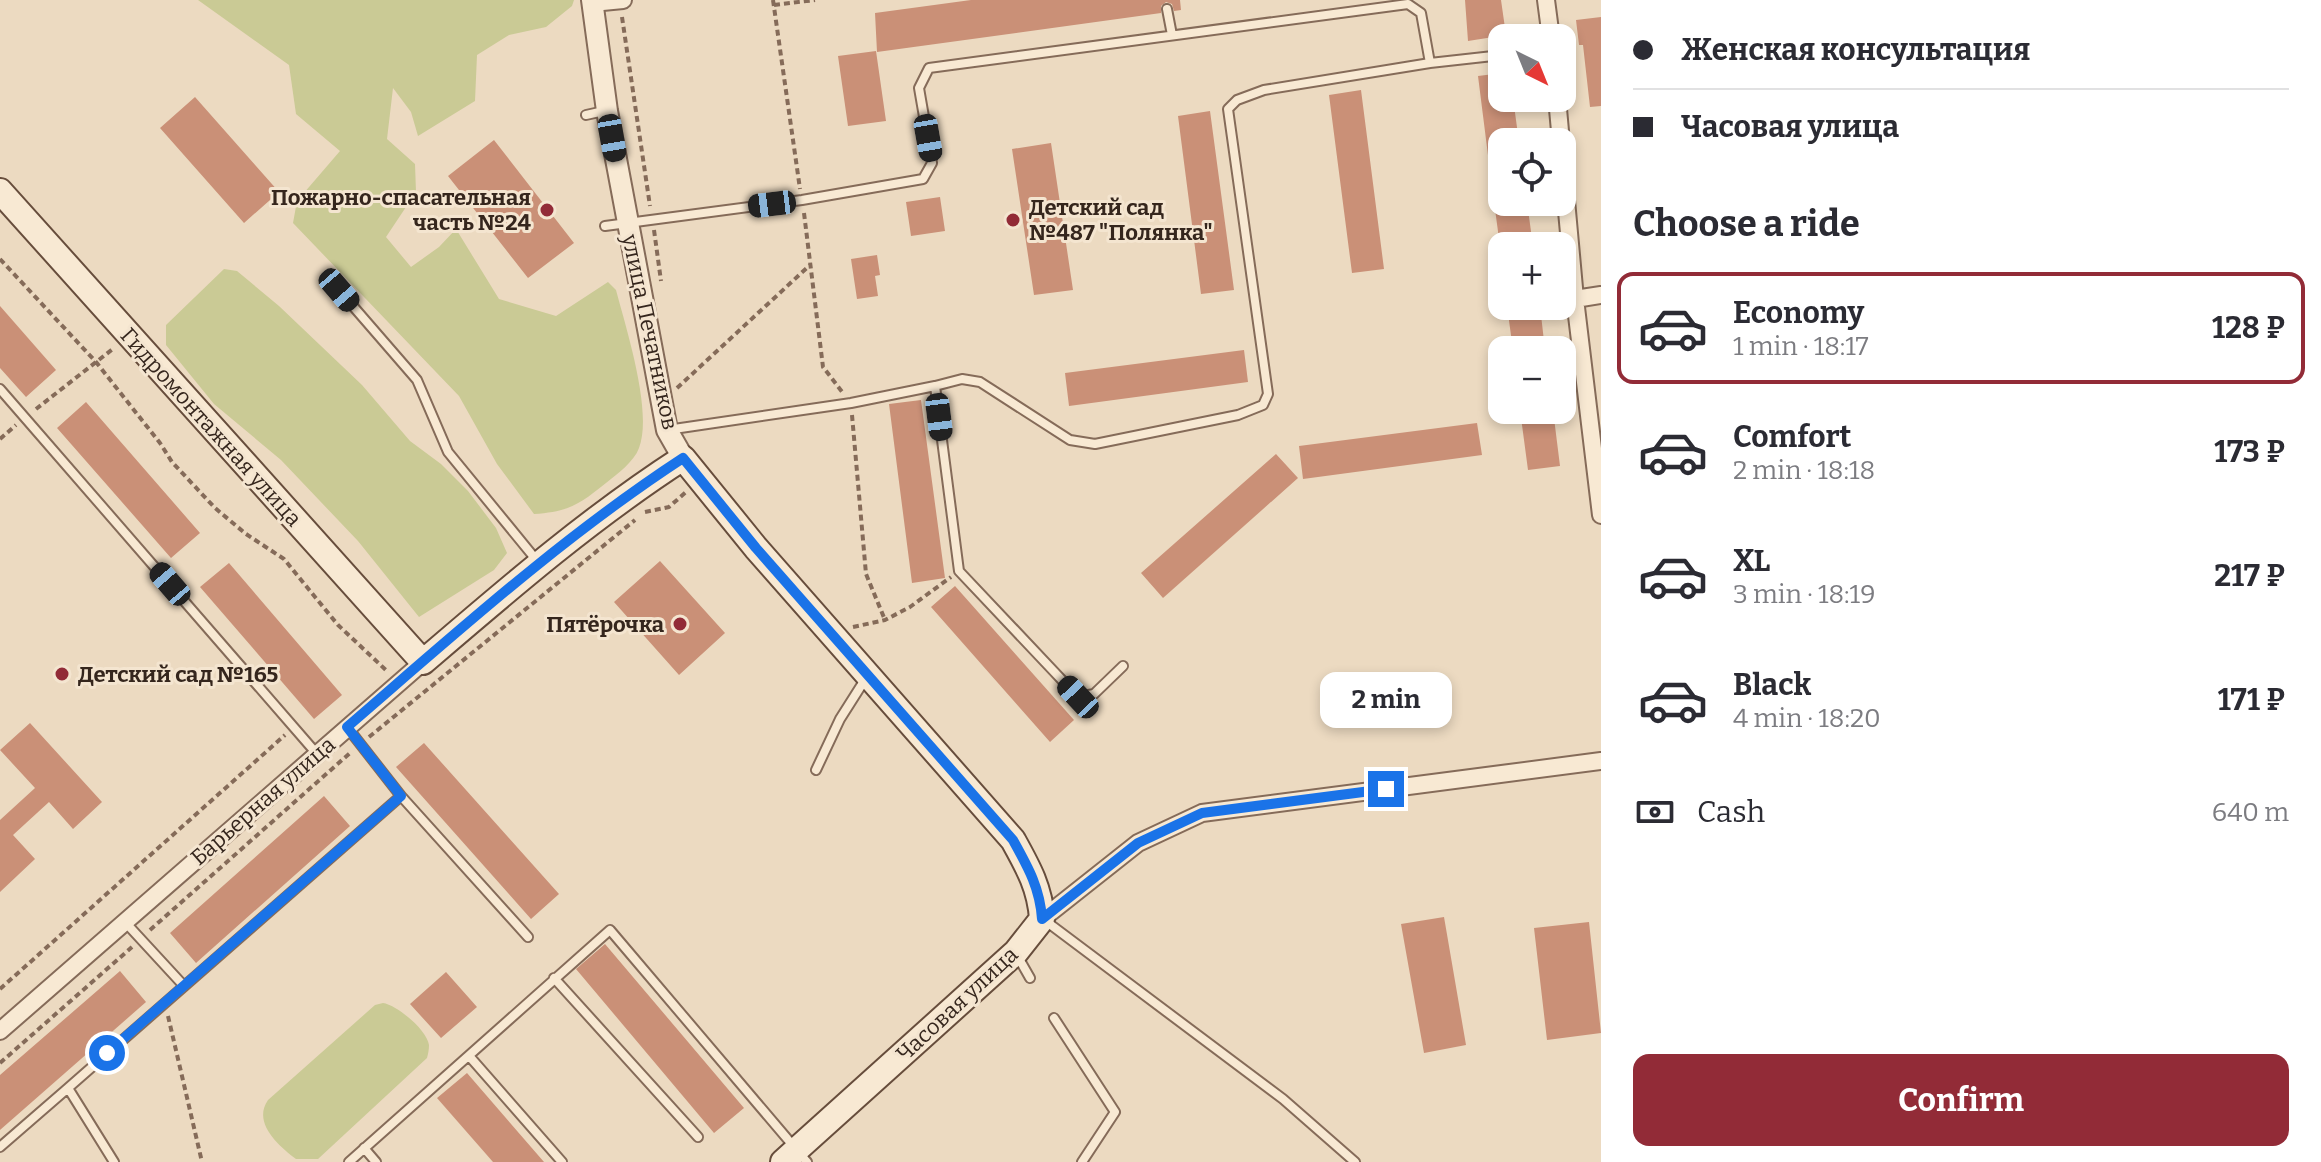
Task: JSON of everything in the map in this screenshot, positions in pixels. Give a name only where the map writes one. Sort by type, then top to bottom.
[{"type":"main road","name":"Гидромонтажная улица","points":[[0,191],[423,662]]},
{"type":"main road","name":"Барьерная улица","points":[[423,662],[538,563],[625,495],[683,458]]},
{"type":"main road","name":"улица Печатников","points":[[683,458],[699,481],[1013,840],[1032,872],[1040,895],[1042,919]]},
{"type":"main road","name":"Часовая улица","points":[[796,1158],[1016,952],[1042,919]]},
{"type":"street","points":[[592,2],[623,0]]},
{"type":"street","points":[[1546,0],[1549,24]]},
{"type":"street","name":"улица Печатников","points":[[592,2],[626,221],[667,430],[683,458]]},
{"type":"street","points":[[1576,299],[1601,295]]},
{"type":"street","points":[[1576,307],[1601,515]]},
{"type":"street","name":"Барьерная улица","points":[[0,1031],[423,662]]},
{"type":"street","name":"Часовая улица","points":[[1042,919],[1138,843],[1202,813],[1601,761]]},
{"type":"lane","points":[[605,226],[802,200],[923,179],[932,163],[919,88],[929,68],[1408,4],[1421,13],[1430,63]]},
{"type":"lane","points":[[1167,9],[1172,35]]},
{"type":"lane","points":[[667,430],[851,403],[962,379],[980,382],[1070,440],[1095,444],[1238,415],[1263,405],[1268,394],[1228,109],[1237,100],[1264,90],[1488,57]]},
{"type":"lane","points":[[586,115],[607,111]]},
{"type":"lane","points":[[339,290],[417,380],[448,452],[538,563]]},
{"type":"lane","points":[[935,386],[959,571],[1078,697],[1094,694],[1123,666]]},
{"type":"lane","points":[[0,389],[317,754]]},
{"type":"lane","points":[[816,770],[840,719],[868,674]]},
{"type":"lane","points":[[347,727],[401,796],[528,937]]},
{"type":"lane","points":[[0,1147],[401,796]]},
{"type":"lane","points":[[1042,919],[1283,1099],[1355,1162]]},
{"type":"lane","points":[[125,922],[184,986]]},
{"type":"lane","points":[[349,1162],[610,930],[796,1158]]},
{"type":"lane","points":[[1016,952],[1030,978]]},
{"type":"lane","points":[[554,978],[698,1137]]},
{"type":"lane","points":[[1054,1018],[1115,1112],[1082,1162]]},
{"type":"lane","points":[[470,1057],[562,1162]]},
{"type":"lane","points":[[68,1088],[114,1162]]},
{"type":"lane","points":[[364,1148],[376,1162]]},
{"type":"path","points":[[774,5],[815,0]]},
{"type":"path","points":[[0,259],[96,362],[172,462],[215,508],[246,534],[284,559],[338,625],[399,682]]},
{"type":"path","points":[[677,388],[810,265]]},
{"type":"path","points":[[0,439],[130,336]]},
{"type":"path","points":[[851,403],[866,574],[885,620]]},
{"type":"path","points":[[0,1063],[361,744],[646,510],[669,507],[699,481]]},
{"type":"path","points":[[845,629],[885,620],[910,607],[959,571]]},
{"type":"path","points":[[0,989],[294,727]]},
{"type":"path","points":[[165,1002],[202,1162]]},
{"type":"green space","points":[[198,0],[574,0],[572,6],[546,27],[509,35],[477,55],[475,101],[418,136],[411,112],[393,88],[387,139],[415,164],[416,192],[386,237],[411,267],[439,247],[456,229],[499,299],[556,316],[608,282],[616,290],[626,326],[643,413],[639,448],[625,467],[573,506],[534,514],[497,464],[459,396],[293,223],[297,201],[340,151],[296,114],[289,65]]},
{"type":"green space","points":[[224,269],[237,271],[279,306],[362,385],[410,441],[441,464],[468,491],[496,528],[507,553],[494,570],[419,617],[358,541],[281,460],[214,404],[166,345],[166,325]]},
{"type":"green space","points":[[383,1003],[403,1013],[423,1032],[429,1045],[427,1058],[318,1159],[296,1159],[275,1141],[265,1125],[263,1117],[268,1100],[375,1005]]},
{"type":"building","points":[[971,0],[1180,0],[1181,10],[1174,11],[1172,4],[1166,2],[1161,6],[1161,13],[877,52],[875,13]]},
{"type":"building","points":[[1465,0],[1501,0],[1504,24],[1488,24],[1488,38],[1468,41]]},
{"type":"building","points":[[1601,17],[1601,106],[1590,107],[1583,45],[1579,45],[1576,20]]},
{"type":"building","points":[[876,51],[886,121],[848,126],[838,56]]},
{"type":"building","points":[[1488,75],[1488,112],[1515,112],[1517,128],[1488,128],[1488,155],[1478,76]]},
{"type":"building","points":[[1361,90],[1384,269],[1352,273],[1329,95]]},
{"type":"building","points":[[195,97],[279,192],[244,223],[160,128]]},
{"type":"building","points":[[1210,111],[1234,290],[1201,294],[1178,116]]},
{"type":"building","points":[[494,140],[574,243],[528,278],[448,176]]},
{"type":"building","points":[[1051,143],[1073,290],[1034,295],[1012,149]]},
{"type":"building","points":[[940,197],[945,231],[911,236],[906,202]]},
{"type":"building","points":[[1496,216],[1529,216],[1531,232],[1498,232]]},
{"type":"building","points":[[877,255],[880,275],[875,276],[878,296],[857,299],[851,259]]},
{"type":"building","points":[[0,306],[56,370],[26,397],[0,368]]},
{"type":"building","points":[[1509,320],[1542,320],[1543,336],[1511,336]]},
{"type":"building","points":[[1244,350],[1248,382],[1069,406],[1065,373]]},
{"type":"building","points":[[921,400],[945,578],[912,583],[889,404]]},
{"type":"building","points":[[86,402],[200,533],[171,558],[57,428]]},
{"type":"building","points":[[1477,423],[1482,455],[1303,479],[1299,446]]},
{"type":"building","points":[[1522,424],[1555,424],[1560,466],[1528,470]]},
{"type":"building","points":[[1276,454],[1298,478],[1163,598],[1141,573]]},
{"type":"building","points":[[660,561],[725,633],[679,675],[614,602]]},
{"type":"building","points":[[229,563],[342,695],[314,719],[200,587]]},
{"type":"building","points":[[955,586],[1074,720],[1050,742],[931,607]]},
{"type":"building","points":[[30,723],[102,802],[73,829],[49,802],[13,835],[35,859],[0,892],[0,820],[35,788],[0,750]]},
{"type":"building","points":[[424,743],[559,894],[531,919],[396,767]]},
{"type":"building","points":[[324,796],[350,826],[196,963],[170,933]]},
{"type":"building","points":[[1444,917],[1466,1045],[1424,1053],[1401,924]]},
{"type":"building","points":[[1589,922],[1601,1033],[1547,1040],[1534,928]]},
{"type":"building","points":[[605,944],[744,1108],[714,1133],[576,969]]},
{"type":"building","points":[[120,971],[146,1002],[0,1130],[0,1075]]},
{"type":"building","points":[[446,972],[477,1007],[441,1038],[410,1004]]},
{"type":"building","points":[[467,1073],[544,1162],[493,1162],[437,1098]]},
{"type":"place","name":"Пожарно-спасательная часть №24","points":[[547,210]]},
{"type":"place","name":"Детский сад №487 \"Полянка\"","points":[[1013,220]]},
{"type":"place","name":"Пятёрочка","points":[[680,624]]},
{"type":"place","name":"Детский сад №165","points":[[62,674]]},
{"type":"route","points":[[107,1053],[401,796],[347,727],[538,563],[625,495],[683,458],[756,548],[1013,840],[1032,872],[1040,895],[1042,919],[1138,843],[1202,813],[1386,789]]}]
